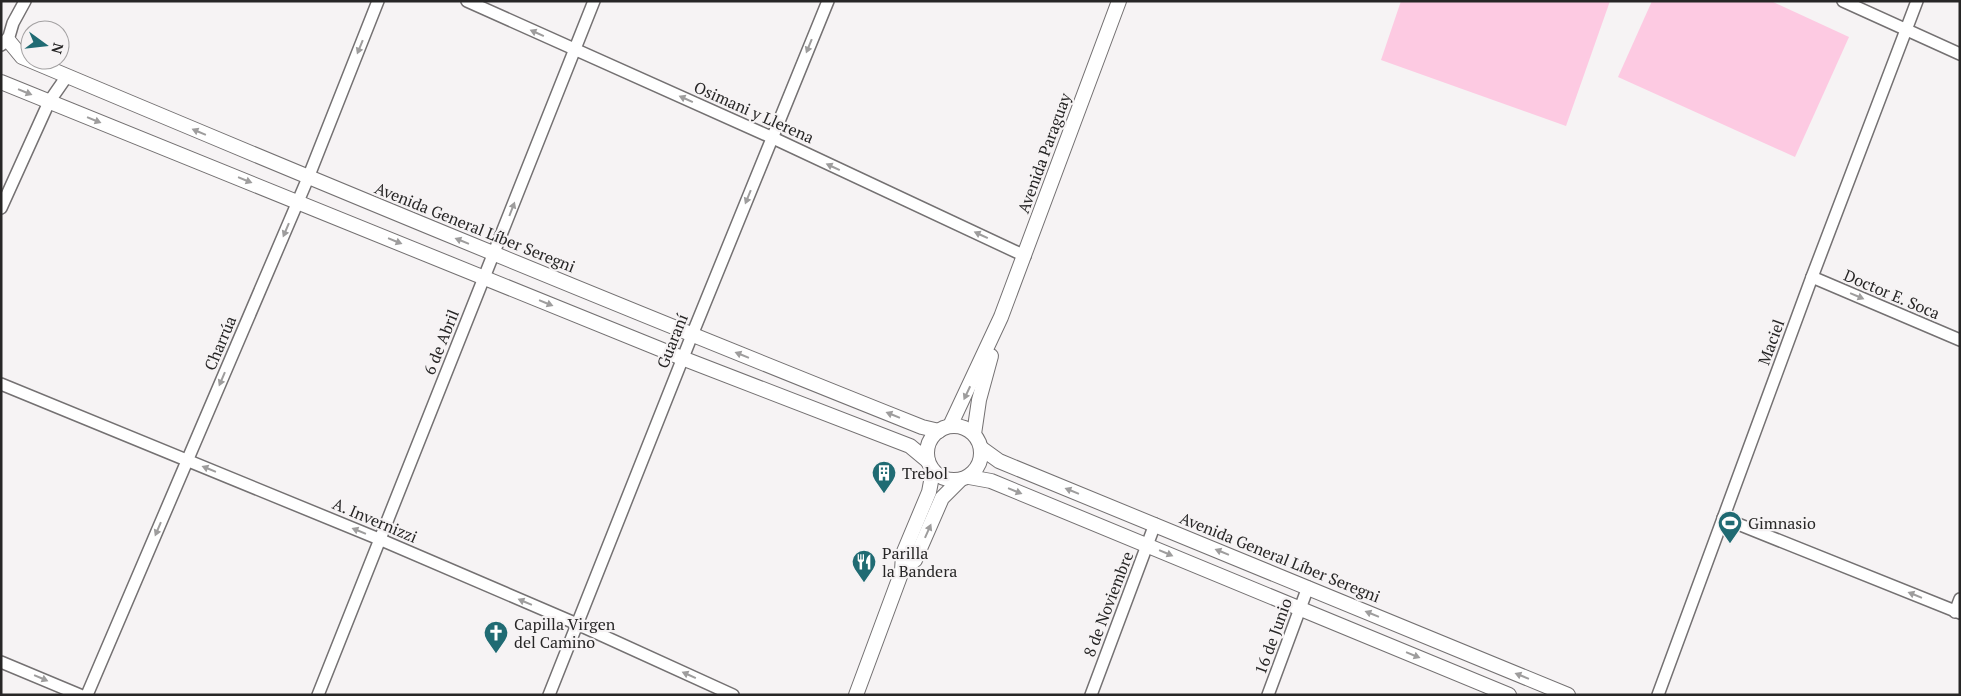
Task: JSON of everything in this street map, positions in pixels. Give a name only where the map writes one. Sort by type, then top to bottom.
[{"type":"street","points":[[5,43],[25,1]]},
{"type":"street","name":"Charrúa","points":[[87,695],[308,178],[378,1]]},
{"type":"street","name":"Osimani y Llerena","points":[[468,1],[773,138],[1025,256]]},
{"type":"street","name":"6 de Abril","points":[[318,695],[495,254],[594,1]]},
{"type":"street","name":"Guaraní","points":[[549,695],[682,358],[828,1]]},
{"type":"street","name":"Avenida Paraguay","points":[[945,428],[1001,316],[1119,1]]},
{"type":"street","points":[[1843,1],[1960,54]]},
{"type":"street","name":"Maciel","points":[[1658,695],[1812,277],[1917,1]]},
{"type":"street","name":"Avenida General Líber Seregni","points":[[5,43],[22,57],[308,178],[922,427],[945,428]]},
{"type":"street","points":[[1,208],[49,102],[67,76]]},
{"type":"street","points":[[1,82],[682,358],[910,446],[945,480],[965,478],[991,481],[1509,695]]},
{"type":"street","name":"Doctor E. Soca","points":[[1812,277],[1960,340]]},
{"type":"street","name":"Avenida Paraguay","points":[[974,434],[979,400],[1001,316]]},
{"type":"street","name":"A. Invernizzi","points":[[1,384],[379,539],[577,624],[734,695]]},
{"type":"street","points":[[856,695],[902,571],[903,554],[929,492],[929,444],[945,428],[959,426],[974,434],[981,448],[979,464],[942,498],[915,560],[902,571]]},
{"type":"street","name":"Avenida General Líber Seregni","points":[[981,448],[999,461],[1568,695]]},
{"type":"street","points":[[1723,518],[1958,612],[1960,600]]},
{"type":"street","name":"8 de Noviembre","points":[[1091,695],[1155,524]]},
{"type":"street","name":"16 de Junio","points":[[1268,695],[1308,588]]},
{"type":"street","points":[[1,662],[80,695]]},
{"type":"shaded area","points":[[1401,1],[1610,1],[1566,126],[1381,60]]},
{"type":"shaded area","points":[[1652,1],[1771,1],[1849,37],[1795,157],[1618,77]]},
{"type":"place","name":"Trebol","points":[[884,494]]},
{"type":"place","name":"Gimnasio","points":[[1730,544]]},
{"type":"place","name":"Parilla la Bandera","points":[[864,583]]},
{"type":"place","name":"Capilla Virgen del Camino","points":[[496,654]]}]
